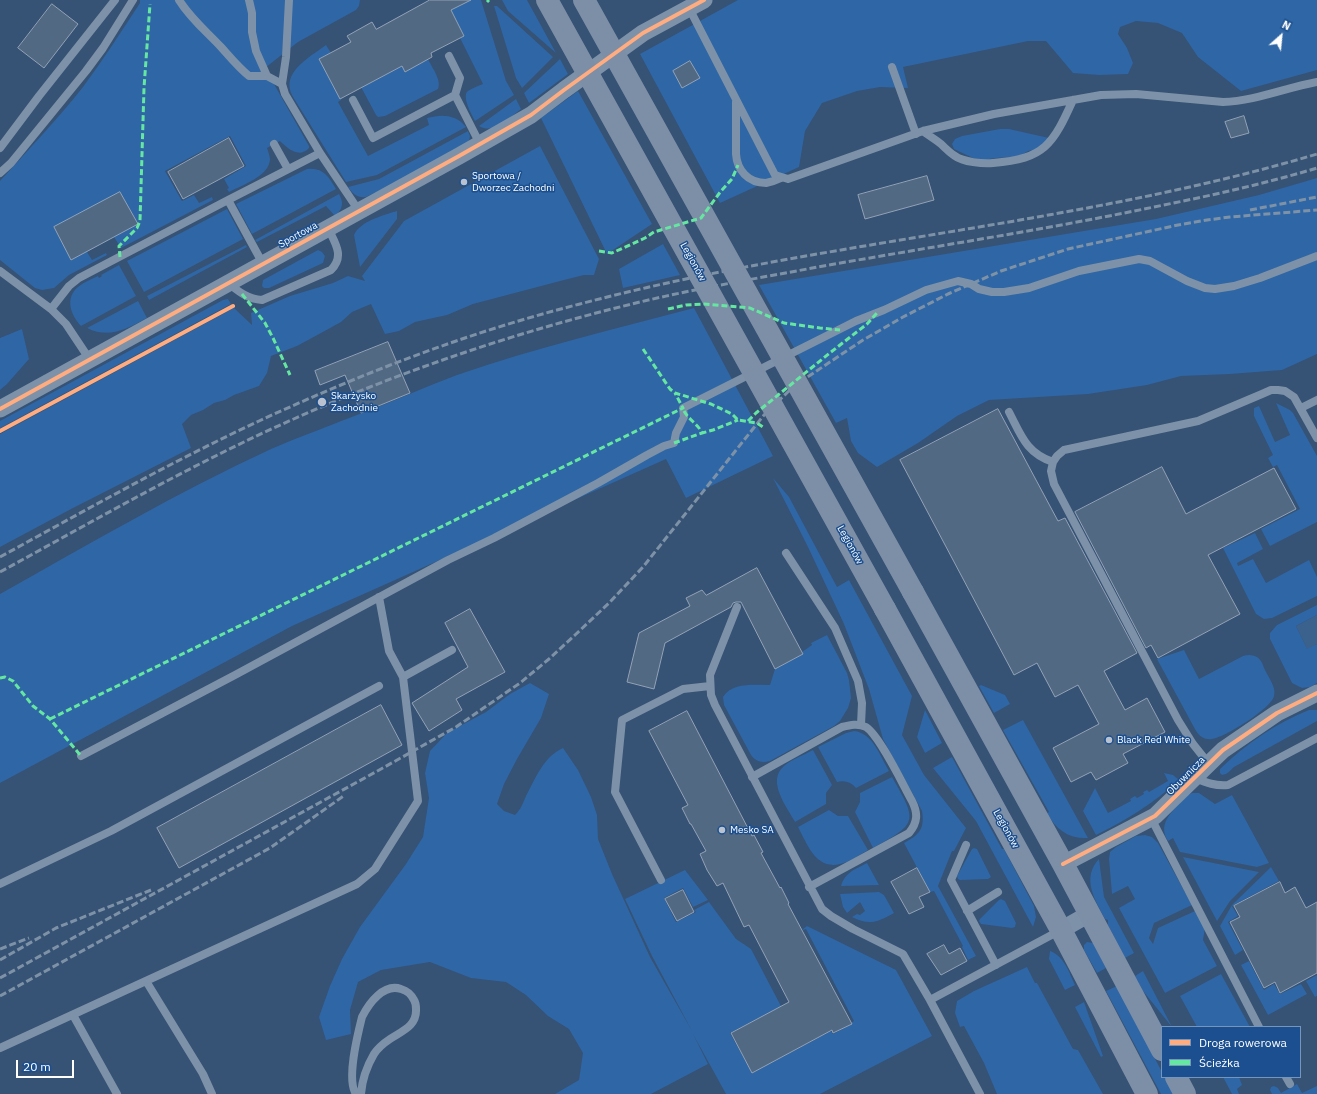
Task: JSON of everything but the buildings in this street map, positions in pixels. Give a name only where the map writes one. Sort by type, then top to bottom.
[{"type":"main road","name":"Legionów","points":[[547,0],[885,609],[1061,930],[1147,1094]]},
{"type":"main road","points":[[584,0],[1063,864],[1161,1048]]},
{"type":"main road","points":[[1177,1078],[1186,1094]]},
{"type":"street","name":"Sportowa","points":[[0,409],[532,115],[643,34],[704,0]]},
{"type":"street","name":"Obuwnicza","points":[[1063,864],[1155,816],[1223,750],[1277,713],[1317,694]]},
{"type":"street","points":[[1061,930],[1089,914]]},
{"type":"lane","points":[[0,148],[114,0]]},
{"type":"lane","points":[[0,173],[11,163],[86,71],[107,42],[133,0]]},
{"type":"lane","points":[[179,0],[186,12],[249,76],[267,76],[282,84]]},
{"type":"lane","points":[[249,0],[252,13],[252,32],[256,51],[267,76]]},
{"type":"lane","points":[[288,0],[286,57],[282,84],[285,94],[320,153],[359,211]]},
{"type":"lane","points":[[689,8],[775,175],[788,179],[920,133],[994,114],[1101,95],[1136,94],[1235,102],[1257,98],[1293,87],[1317,82]]},
{"type":"lane","points":[[449,56],[460,78],[455,95],[480,144]]},
{"type":"lane","points":[[892,66],[920,133],[940,143],[956,157],[983,164],[1011,162],[1037,154],[1048,144],[1061,127],[1073,100]]},
{"type":"lane","points":[[354,100],[373,138],[455,95]]},
{"type":"lane","points":[[736,99],[736,154],[740,169],[748,178],[760,182],[767,183],[782,178]]},
{"type":"lane","points":[[274,144],[288,169]]},
{"type":"lane","points":[[51,310],[64,292],[74,282],[320,153]]},
{"type":"lane","points":[[228,200],[263,264]]},
{"type":"lane","points":[[228,283],[242,294],[252,299],[262,300],[332,270],[337,264],[339,257],[337,247],[328,228]]},
{"type":"lane","points":[[81,756],[448,560],[494,538],[664,446],[674,443],[676,433],[684,417],[683,408],[856,321],[884,310],[926,290],[958,281],[971,284],[979,289],[992,292],[1004,292],[1029,288],[1079,271],[1139,259],[1150,261],[1187,281],[1205,288],[1215,289],[1234,286],[1260,278],[1317,256]]},
{"type":"lane","points":[[0,271],[51,310],[66,324],[90,360]]},
{"type":"lane","points":[[1209,764],[1193,744],[1178,720],[1058,491],[1052,478],[1051,471],[1053,462],[1064,450],[1198,421],[1271,390],[1278,390],[1294,397],[1317,438]]},
{"type":"lane","points":[[1301,408],[1317,400]]},
{"type":"lane","points":[[1008,412],[1026,445],[1031,451],[1045,460],[1053,462]]},
{"type":"lane","points":[[786,553],[835,628],[858,681],[862,703],[861,725]]},
{"type":"lane","points":[[0,1048],[357,884],[375,869],[418,801],[403,677],[389,651],[379,597]]},
{"type":"lane","points":[[737,607],[710,675],[710,695],[820,906],[825,912],[853,929],[903,954],[930,1000],[980,1094]]},
{"type":"lane","points":[[403,677],[452,650]]},
{"type":"lane","points":[[0,884],[111,831],[379,686]]},
{"type":"lane","points":[[661,880],[615,792],[622,720],[682,689],[710,686]]},
{"type":"lane","points":[[752,777],[842,727],[855,724],[861,725],[874,733],[916,808],[917,813],[913,829],[904,837],[809,887]]},
{"type":"lane","points":[[1195,778],[1218,786],[1228,785],[1317,738]]},
{"type":"lane","points":[[1152,818],[1258,1026]]},
{"type":"lane","points":[[966,845],[952,880],[996,964]]},
{"type":"lane","points":[[967,911],[998,892]]},
{"type":"lane","points":[[930,1000],[1061,930]]},
{"type":"lane","points":[[146,981],[203,1074],[212,1094]]},
{"type":"lane","points":[[356,1094],[352,1081],[352,1068],[362,1017],[366,1009],[384,991],[394,987],[403,989],[410,993],[416,1002],[416,1012],[413,1023],[403,1032],[390,1038],[374,1054],[365,1072],[361,1094]]},
{"type":"lane","points":[[73,1015],[117,1094]]},
{"type":"shaded area","points":[[140,0],[360,0],[359,6],[356,10],[298,42],[265,68],[309,148],[301,153],[286,147],[280,141],[267,148],[270,160],[265,171],[254,180],[229,192],[227,189],[229,188],[224,179],[246,166],[230,136],[165,171],[182,201],[194,195],[199,203],[212,197],[213,200],[121,248],[114,237],[87,252],[92,260],[106,253],[107,255],[69,275],[54,288],[42,290],[35,288],[0,260],[0,181],[53,123],[83,87],[126,25],[140,3]]},
{"type":"shaded area","points":[[471,0],[481,0],[506,81],[514,95],[475,121],[466,101],[466,93],[483,84],[460,38],[464,36],[451,10]]},
{"type":"shaded area","points":[[502,0],[527,0],[556,53],[508,11]]},
{"type":"shaded area","points":[[738,0],[1317,0],[1317,70],[1241,91],[1198,57],[1182,33],[1158,23],[1136,21],[1120,27],[1118,34],[1127,48],[1133,63],[1128,74],[1099,75],[1073,73],[1046,41],[1028,41],[903,67],[908,88],[880,87],[857,91],[822,103],[805,131],[799,167],[720,203],[640,54]]},
{"type":"shaded area","points":[[494,6],[497,6],[553,57],[522,88],[516,78]]},
{"type":"shaded area","points":[[326,45],[331,53],[319,59],[341,100],[338,102],[368,156],[429,125],[427,118],[438,116],[453,117],[466,127],[377,175],[346,182],[293,97],[290,88],[290,80],[298,66]]},
{"type":"shaded area","points":[[428,59],[438,78],[438,89],[385,116],[378,117],[361,87],[402,66],[405,72]]},
{"type":"shaded area","points":[[560,59],[568,74],[529,103],[524,93]]},
{"type":"shaded area","points":[[578,91],[652,224],[607,254],[541,118]]},
{"type":"shaded area","points":[[516,99],[521,109],[506,121],[496,127],[485,128],[479,126]]},
{"type":"shaded area","points":[[1000,129],[1009,129],[1049,138],[1038,149],[1028,151],[1020,156],[984,160],[973,158],[954,149],[952,144],[955,139],[962,136]]},
{"type":"shaded area","points":[[468,131],[470,136],[469,142],[416,173],[366,197],[356,195],[348,187],[379,179]]},
{"type":"shaded area","points":[[540,146],[599,259],[594,275],[584,275],[473,304],[447,315],[415,322],[399,331],[385,334],[371,304],[352,312],[341,322],[321,333],[297,346],[271,356],[267,373],[259,386],[214,403],[191,415],[182,424],[191,448],[0,547],[0,434],[234,308],[252,325],[251,313],[290,296],[333,283],[348,276],[365,281],[362,276],[404,221]]},
{"type":"shaded area","points":[[307,169],[321,171],[328,177],[336,189],[252,234],[236,204]]},
{"type":"shaded area","points":[[1317,178],[1317,354],[1282,370],[1181,376],[1147,385],[1088,394],[989,400],[957,416],[918,443],[877,467],[858,453],[851,441],[847,418],[836,423],[759,285],[1156,219],[1259,195]]},
{"type":"shaded area","points":[[339,194],[342,200],[342,206],[340,211],[335,216],[326,206],[257,242],[255,240]]},
{"type":"shaded area","points":[[227,209],[243,239],[144,292],[127,261]]},
{"type":"shaded area","points":[[397,211],[397,219],[360,267],[354,235],[357,230],[373,219]]},
{"type":"shaded area","points":[[663,244],[680,275],[623,288],[619,269]]},
{"type":"shaded area","points":[[246,245],[247,247],[149,300],[147,296]]},
{"type":"shaded area","points":[[318,250],[325,256],[323,263],[269,288],[264,288],[262,286],[263,280]]},
{"type":"shaded area","points":[[119,265],[136,296],[81,326],[74,316],[70,306],[71,296],[74,291],[83,284],[98,276],[99,278],[102,276],[101,275]]},
{"type":"shaded area","points":[[228,299],[231,304],[0,428],[0,421],[223,300]]},
{"type":"shaded area","points":[[138,301],[147,318],[140,322],[125,329],[110,333],[103,333],[87,328]]},
{"type":"shaded area","points":[[694,308],[773,456],[686,498],[666,459],[292,626],[0,783],[0,594],[100,537],[202,483],[282,444],[486,365],[575,339]]},
{"type":"shaded area","points":[[22,329],[29,359],[0,390],[0,338]]},
{"type":"shaded area","points":[[1276,403],[1293,413],[1317,456],[1317,522],[1270,546],[1261,529],[1300,509],[1277,465],[1273,467],[1268,458],[1273,455],[1254,416],[1254,408],[1259,406],[1275,442],[1290,435]]},
{"type":"shaded area","points":[[773,478],[789,497],[837,587],[849,580],[912,696],[902,735],[924,775],[966,828],[954,851],[952,851],[938,886],[976,956],[968,960],[962,947],[963,946],[934,891],[930,892],[904,843],[920,831],[923,822],[922,811],[883,739],[869,689],[844,624],[808,547]]},
{"type":"shaded area","points":[[1255,533],[1263,549],[1237,563],[1238,566],[1253,559],[1266,583],[1309,560],[1317,577],[1317,596],[1272,618],[1264,619],[1256,614],[1223,548]]},
{"type":"shaded area","points":[[1317,605],[1317,615],[1296,626],[1307,648],[1317,644],[1317,683],[1310,687],[1302,688],[1292,683],[1270,639],[1270,633],[1277,625]]},
{"type":"shaded area","points":[[1317,615],[1317,644],[1307,649],[1296,626]]},
{"type":"shaded area","points":[[827,635],[847,673],[851,698],[848,708],[840,721],[834,726],[770,761],[757,761],[751,755],[724,705],[723,697],[732,689],[744,685],[770,685],[775,669],[803,654],[802,652],[812,645],[811,643]]},
{"type":"shaded area","points":[[1184,650],[1199,679],[1243,656],[1252,655],[1258,657],[1273,684],[1275,692],[1274,696],[1265,708],[1247,722],[1218,737],[1212,739],[1203,738],[1196,731],[1157,659]]},
{"type":"shaded area","points":[[530,683],[549,694],[541,718],[504,784],[497,804],[504,811],[515,815],[545,762],[550,756],[563,748],[578,770],[591,797],[597,815],[598,839],[612,874],[650,957],[692,1031],[652,956],[625,899],[685,870],[708,900],[693,907],[683,888],[664,898],[676,922],[696,912],[694,910],[709,902],[736,939],[751,949],[782,1008],[778,1008],[730,1033],[752,1073],[831,1031],[833,1034],[852,1024],[854,1021],[806,929],[803,930],[807,926],[896,970],[932,1036],[820,1094],[726,1094],[693,1034],[708,1064],[651,1094],[555,1094],[579,1080],[583,1053],[569,1029],[548,1016],[526,995],[506,982],[471,978],[430,962],[381,970],[358,982],[350,1010],[351,1034],[326,1040],[319,1017],[330,986],[342,959],[360,927],[406,864],[423,837],[429,798],[425,773],[430,751],[447,733],[486,712],[510,694]]},
{"type":"shaded area","points":[[981,685],[1005,695],[1010,704],[994,713],[979,686]]},
{"type":"shaded area","points":[[925,710],[942,743],[925,753],[917,737]]},
{"type":"shaded area","points":[[1309,710],[1317,710],[1317,721],[1234,767],[1226,774],[1222,775],[1220,773],[1220,769],[1240,751],[1262,735],[1285,721]]},
{"type":"shaded area","points":[[1023,720],[1088,838],[1075,837],[1059,829],[1047,813],[1049,812],[1003,730]]},
{"type":"shaded area","points":[[854,731],[861,733],[871,741],[879,752],[889,771],[856,788],[848,782],[837,782],[818,747],[846,733]]},
{"type":"shaded area","points":[[813,750],[832,785],[826,793],[826,804],[795,822],[783,802],[777,786],[777,779],[779,772],[784,766],[794,759]]},
{"type":"shaded area","points":[[952,757],[1034,906],[1036,917],[1033,927],[976,821],[933,768]]},
{"type":"shaded area","points":[[1164,773],[1173,775],[1179,780],[1140,810],[1096,835],[1083,811],[1095,788],[1108,813],[1131,801],[1130,799],[1135,796],[1137,798],[1144,794],[1143,792],[1147,790],[1149,792],[1168,781]]},
{"type":"shaded area","points":[[892,777],[906,803],[909,812],[909,820],[906,826],[899,833],[873,848],[855,812],[860,802],[860,793]]},
{"type":"shaded area","points":[[1192,793],[1199,793],[1215,804],[1232,795],[1269,863],[1257,867],[1180,852],[1173,838],[1168,841],[1164,828],[1173,811],[1188,795]]},
{"type":"shaded area","points":[[829,810],[838,816],[848,816],[868,850],[847,862],[832,865],[825,863],[813,854],[798,827]]},
{"type":"shaded area","points":[[1145,835],[1152,837],[1158,843],[1192,905],[1154,923],[1149,938],[1153,944],[1158,928],[1195,911],[1205,928],[1203,940],[1217,966],[1165,993],[1119,908],[1135,899],[1128,886],[1112,894],[1109,859],[1110,852],[1136,836]]},
{"type":"shaded area","points":[[974,848],[977,849],[991,877],[988,879],[960,880],[957,876]]},
{"type":"shaded area","points":[[1183,857],[1259,872],[1230,901],[1217,921]]},
{"type":"shaded area","points":[[1099,859],[1104,897],[1134,953],[1125,958],[1108,925],[1108,920],[1105,919],[1094,897],[1090,881],[1094,866]]},
{"type":"shaded area","points":[[867,863],[879,885],[841,886],[848,874]]},
{"type":"shaded area","points":[[1271,867],[1279,881],[1232,906],[1238,916],[1228,922],[1243,950],[1235,955],[1220,926],[1232,905]]},
{"type":"shaded area","points":[[879,892],[884,895],[894,913],[873,922],[858,920],[852,917],[857,914],[860,915],[865,911],[860,902],[847,913],[843,907],[840,894]]},
{"type":"shaded area","points":[[1001,899],[1005,901],[1016,923],[1015,927],[1012,928],[981,924],[979,921],[980,919]]},
{"type":"shaded area","points":[[1087,942],[1093,943],[1106,968],[1097,973],[1084,950],[1084,945]]},
{"type":"shaded area","points":[[1050,951],[1055,953],[1062,961],[1075,985],[1065,990],[1049,959]]},
{"type":"shaded area","points":[[1249,961],[1264,990],[1274,984],[1280,994],[1301,984],[1307,994],[1268,1015],[1241,965]]},
{"type":"shaded area","points":[[1027,967],[1073,1049],[1078,1050],[1103,1094],[997,1094],[984,1063],[964,1026],[960,1027],[955,1013],[957,1001],[974,991]]},
{"type":"shaded area","points":[[1143,971],[1171,1026],[1143,991],[1135,976]]},
{"type":"shaded area","points":[[1221,974],[1249,1026],[1196,1026],[1180,996]]},
{"type":"shaded area","points":[[1317,975],[1317,996],[1315,997],[1306,981]]},
{"type":"shaded area","points":[[1117,986],[1161,1070],[1161,1078],[1166,1078],[1174,1094],[1161,1094],[1106,991]]},
{"type":"shaded area","points":[[1084,1002],[1103,1056],[1101,1057],[1075,1007]]},
{"type":"shaded area","points":[[1224,1078],[1239,1078],[1242,1085],[1237,1089],[1239,1094],[1232,1094]]},
{"type":"shaded area","points":[[1297,1084],[1302,1093],[1317,1086],[1317,1094],[1272,1094],[1270,1090],[1271,1087],[1274,1086],[1278,1088],[1281,1093]]},
{"type":"railway","points":[[0,557],[161,470],[259,421],[377,370],[498,327],[580,304],[671,282],[856,247],[1134,199],[1226,178],[1317,154]]},
{"type":"railway","points":[[0,572],[165,482],[265,432],[356,392],[403,374],[497,342],[592,314],[684,292],[818,267],[1028,231],[1195,199],[1317,168]]},
{"type":"railway","points":[[1250,210],[1317,197]]},
{"type":"railway","points":[[0,978],[456,727],[520,683],[549,659],[609,603],[643,567],[764,415],[794,386],[863,340],[948,294],[1001,271],[1068,249],[1207,220],[1317,210]]},
{"type":"railway","points":[[0,996],[270,848],[345,795]]},
{"type":"railway","points":[[0,960],[56,928],[151,890]]},
{"type":"railway","points":[[0,949],[29,938]]},
{"type":"marked path","points":[[120,257],[119,246],[137,228],[140,221],[144,88],[150,4]]},
{"type":"marked path","points":[[599,251],[612,253],[645,238],[654,232],[701,218],[732,179],[738,165]]},
{"type":"marked path","points":[[242,294],[265,323],[290,375]]},
{"type":"marked path","points":[[668,309],[686,305],[704,304],[750,308],[784,323],[840,330]]},
{"type":"marked path","points":[[748,421],[867,324],[877,313]]},
{"type":"marked path","points":[[643,349],[670,389],[675,393],[711,404],[732,414],[738,420],[757,423],[763,427]]},
{"type":"marked path","points":[[50,719],[683,408],[675,393]]},
{"type":"marked path","points":[[684,411],[702,433],[738,420]]},
{"type":"marked path","points":[[674,443],[702,433]]},
{"type":"marked path","points":[[0,678],[5,677],[13,681],[33,706],[50,719],[81,756]]},
{"type":"cycle path","points":[[0,409],[531,115],[643,33],[704,0]]},
{"type":"cycle path","points":[[0,431],[233,306]]},
{"type":"cycle path","points":[[1063,864],[1155,816],[1223,750],[1277,713],[1317,693]]},
{"type":"place","name":"Sportowa / Dworzec Zachodni","points":[[464,182]]},
{"type":"place","name":"Skarżysko Zachodnie","points":[[322,402]]},
{"type":"place","name":"Black Red White","points":[[1109,740]]},
{"type":"place","name":"Mesko SA","points":[[722,830]]}]
